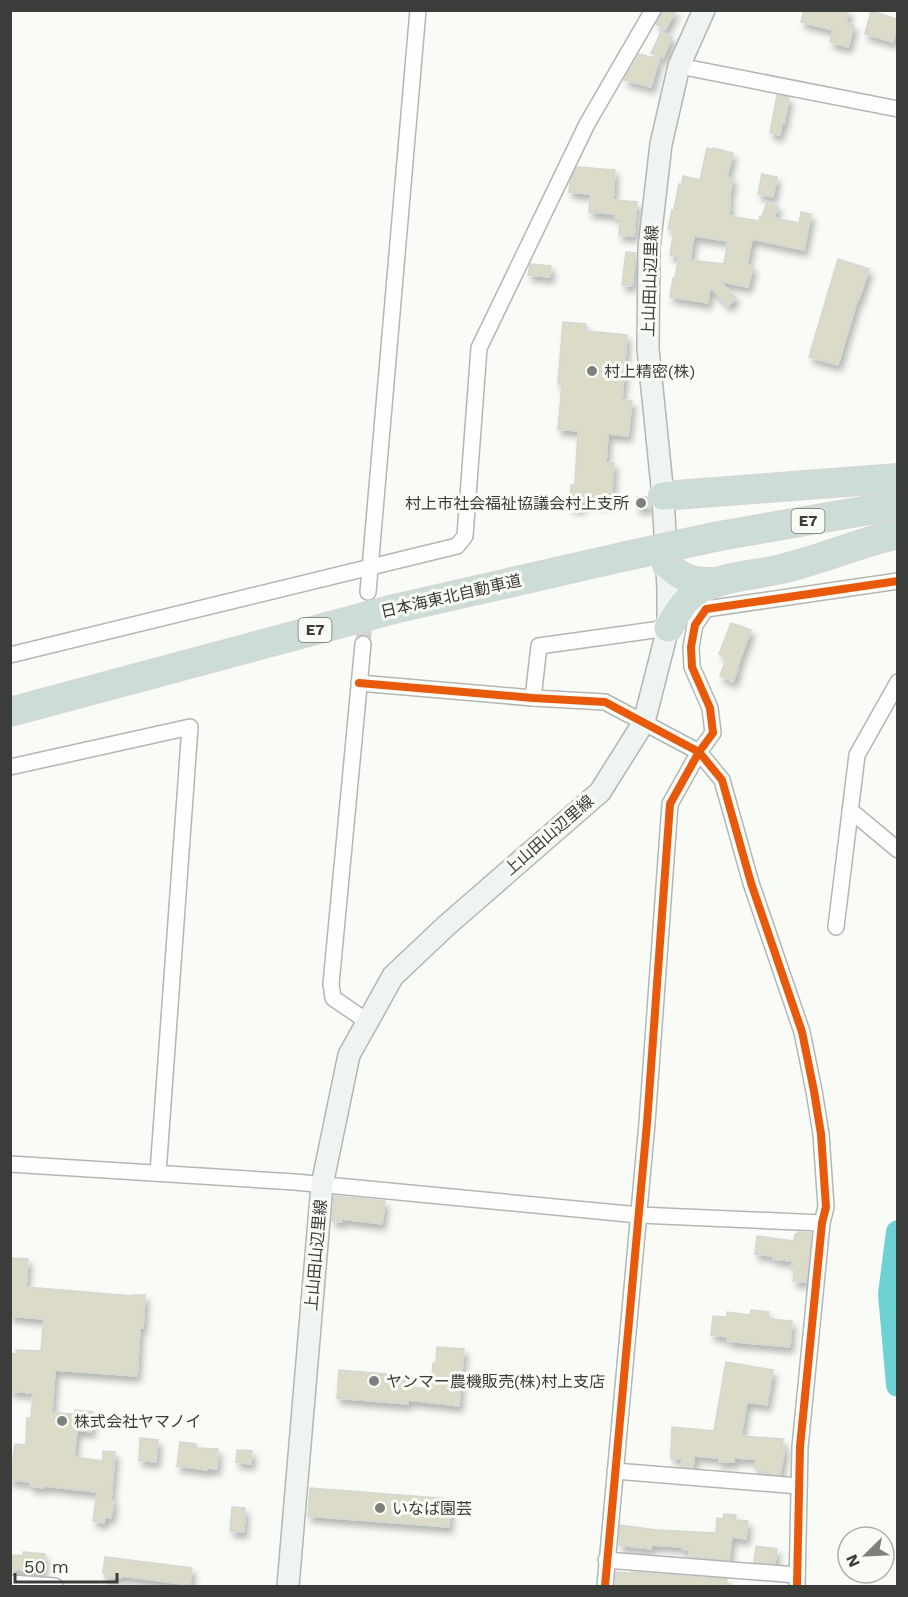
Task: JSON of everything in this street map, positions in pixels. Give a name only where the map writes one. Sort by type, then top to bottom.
[{"type":"highway","points":[[663,496],[897,478]]},
{"type":"highway","name":"日本海東北自動車道","points":[[10,712],[394,609],[719,536],[897,505]]},
{"type":"highway","points":[[667,565],[677,575],[694,582],[714,582],[778,570],[897,534]]},
{"type":"highway","points":[[668,628],[683,603],[697,591],[714,582]]},
{"type":"main road","name":"上山田山辺里線","points":[[288,1587],[322,1185],[349,1055],[393,976],[447,925],[600,792],[644,722],[668,628],[663,496],[648,349],[649,248],[661,144],[679,66],[704,10]]},
{"type":"street","points":[[368,592],[418,10]]},
{"type":"street","points":[[10,656],[457,546],[465,536],[479,348],[587,124],[652,10]]},
{"type":"street","points":[[679,66],[897,109]]},
{"type":"street","points":[[605,1587],[647,1123],[670,804],[713,732],[710,708],[692,667],[691,647],[695,625],[706,609],[897,581]]},
{"type":"street","points":[[533,698],[539,646],[668,628]]},
{"type":"street","points":[[363,644],[331,984],[333,998],[368,1022]]},
{"type":"street","points":[[359,683],[605,702],[699,752],[722,780],[751,883],[802,1032],[821,1134],[826,1207],[822,1223],[800,1447],[797,1581],[606,1560]]},
{"type":"street","points":[[836,927],[857,755],[896,689]]},
{"type":"street","points":[[10,767],[190,727],[158,1173]]},
{"type":"street","points":[[850,810],[897,850]]},
{"type":"street","points":[[10,1164],[295,1182],[639,1215],[822,1223]]},
{"type":"street","points":[[615,1471],[799,1486]]},
{"type":"street","points":[[10,1583],[55,1587]]},
{"type":"building","points":[[663,10],[676,10],[665,30],[656,24]]},
{"type":"building","points":[[804,10],[849,10],[846,23],[854,25],[848,47],[830,42],[833,30],[801,22]]},
{"type":"building","points":[[871,11],[897,19],[893,42],[865,34]]},
{"type":"building","points":[[661,32],[672,37],[663,58],[651,53]]},
{"type":"building","points":[[639,54],[659,59],[651,87],[624,80]]},
{"type":"building","points":[[777,95],[789,97],[780,135],[770,133]]},
{"type":"building","points":[[707,148],[733,153],[727,177],[733,178],[729,216],[759,221],[767,202],[778,206],[774,218],[799,223],[801,212],[811,214],[804,250],[752,239],[747,265],[753,266],[748,287],[720,281],[736,298],[728,306],[710,287],[708,303],[670,297],[679,257],[670,255],[674,230],[668,229],[672,210],[674,210],[679,184],[682,184],[683,176],[700,180]],"holes":[[[694,236],[728,241],[724,264],[690,260]]]},
{"type":"building","points":[[577,167],[615,170],[613,200],[637,202],[634,236],[619,235],[620,219],[615,218],[616,214],[589,212],[590,194],[569,192],[570,181]]},
{"type":"building","points":[[762,174],[777,177],[773,197],[758,194]]},
{"type":"building","points":[[626,252],[636,253],[632,286],[622,285]]},
{"type":"building","points":[[838,259],[869,269],[838,365],[809,357]]},
{"type":"building","points":[[530,264],[551,266],[550,277],[528,275]]},
{"type":"building","points":[[563,322],[586,324],[586,331],[627,335],[622,400],[632,401],[628,436],[608,434],[606,462],[614,463],[611,503],[583,501],[582,508],[570,507],[571,485],[575,485],[578,431],[558,429],[562,385],[558,384]]},
{"type":"building","name":"村上市社会福祉協議会村上支所","points":[[637,497],[647,497],[650,508],[637,508]]},
{"type":"building","points":[[731,623],[751,630],[733,682],[720,676],[727,657],[719,654]]},
{"type":"building","points":[[334,1196],[385,1201],[382,1224],[342,1219],[342,1222],[332,1221]]},
{"type":"building","points":[[798,1232],[811,1233],[806,1282],[793,1281],[795,1270],[791,1269],[792,1261],[755,1254],[757,1236],[794,1241],[795,1234]]},
{"type":"building","points":[[10,1258],[28,1259],[26,1287],[133,1296],[145,1295],[137,1376],[55,1370],[52,1413],[75,1414],[75,1410],[93,1412],[91,1432],[77,1430],[74,1457],[103,1461],[103,1451],[115,1452],[111,1500],[114,1501],[111,1518],[105,1517],[104,1523],[93,1521],[97,1492],[45,1486],[44,1488],[30,1486],[30,1482],[10,1480],[10,1460],[13,1460],[15,1444],[26,1445],[27,1418],[31,1418],[33,1393],[10,1391],[10,1353],[16,1354],[16,1350],[41,1351],[44,1319],[10,1316]]},
{"type":"building","points":[[751,1310],[769,1312],[768,1319],[792,1321],[790,1347],[727,1341],[728,1337],[711,1335],[713,1316],[727,1317],[727,1312],[750,1315]]},
{"type":"building","points":[[437,1347],[464,1349],[459,1406],[408,1400],[408,1404],[337,1398],[339,1370],[410,1376],[409,1387],[431,1389]]},
{"type":"building","points":[[726,1362],[773,1370],[767,1405],[747,1402],[741,1436],[783,1439],[782,1447],[785,1448],[780,1475],[755,1469],[756,1459],[734,1458],[734,1462],[719,1462],[719,1458],[694,1456],[693,1468],[681,1467],[682,1459],[671,1458],[672,1427],[714,1431]]},
{"type":"building","points":[[140,1438],[158,1440],[156,1462],[139,1460]]},
{"type":"building","points":[[180,1442],[196,1444],[196,1448],[218,1449],[217,1469],[177,1466]]},
{"type":"building","points":[[237,1450],[252,1451],[251,1464],[236,1462]]},
{"type":"building","name":"いなば園芸","points":[[310,1488],[451,1499],[449,1527],[308,1516]]},
{"type":"building","points":[[232,1507],[245,1508],[244,1532],[230,1531]]},
{"type":"building","points":[[724,1514],[736,1515],[735,1520],[748,1521],[746,1539],[732,1537],[729,1560],[689,1557],[689,1550],[682,1549],[682,1547],[652,1545],[651,1549],[619,1545],[620,1525],[657,1530],[716,1533],[717,1518],[723,1519]]},
{"type":"building","points":[[756,1546],[777,1549],[775,1563],[754,1562]]},
{"type":"building","points":[[23,1552],[45,1554],[43,1573],[10,1569],[10,1555],[23,1556]]},
{"type":"building","points":[[105,1557],[192,1568],[190,1585],[121,1576],[121,1578],[105,1577],[103,1573]]},
{"type":"building","points":[[616,1572],[727,1579],[726,1587],[615,1587]]},
{"type":"waterway","points":[[898,1232],[890,1294],[898,1385]]},
{"type":"tunnel","points":[[363,644],[368,592]]},
{"type":"cycle path","points":[[605,1586],[647,1123],[670,804],[699,752],[713,733],[710,708],[692,667],[691,647],[695,625],[706,609],[898,581]]},
{"type":"cycle path","points":[[359,683],[605,702],[699,752],[722,780],[751,883],[802,1032],[821,1134],[826,1207],[822,1223],[800,1447],[797,1586]]},
{"type":"place","name":"村上精密(株)","points":[[592,371]]},
{"type":"place","name":"村上市社会福祉協議会村上支所","points":[[641,503]]},
{"type":"place","name":"ヤンマー農機販売(株)村上支店","points":[[374,1381]]},
{"type":"place","name":"株式会社ヤマノイ","points":[[62,1421]]},
{"type":"place","name":"いなば園芸","points":[[380,1508]]}]
